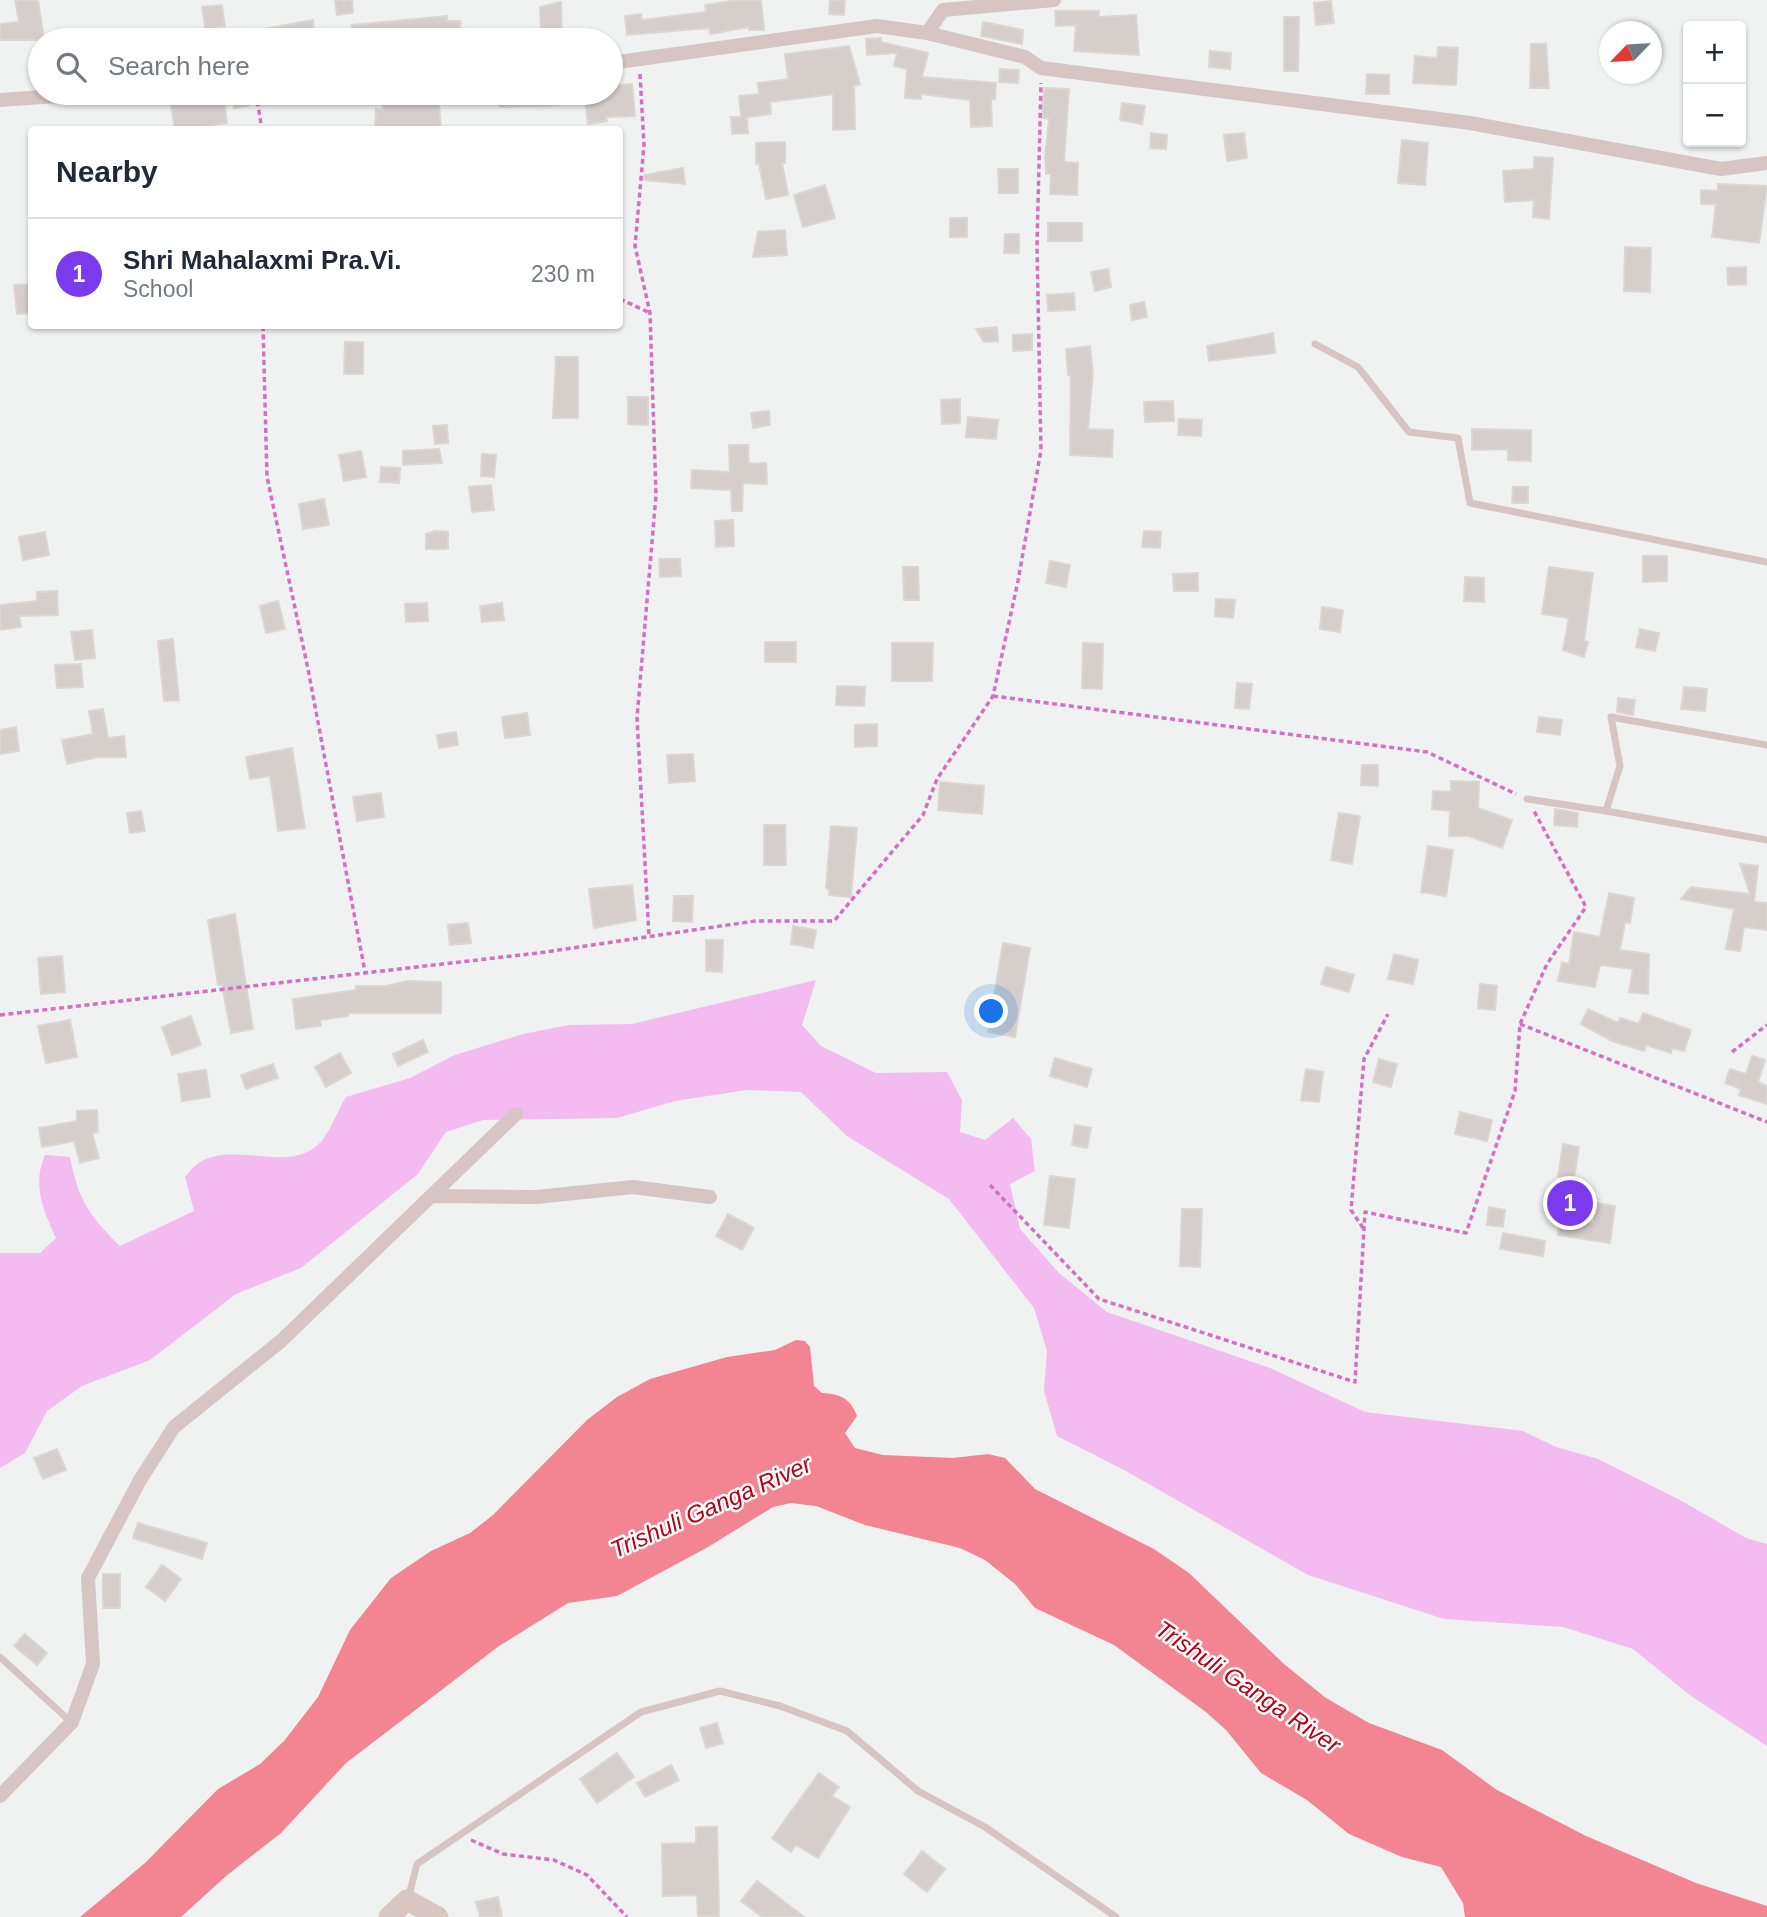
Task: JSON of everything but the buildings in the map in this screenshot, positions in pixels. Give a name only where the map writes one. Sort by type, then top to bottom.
[{"type":"street","points":[[927,33],[943,10],[1054,0]]},
{"type":"street","points":[[623,62],[877,26],[927,33],[1024,57],[1041,68],[1497,127],[1721,169],[1767,163]]},
{"type":"street","points":[[0,100],[28,98]]},
{"type":"street","points":[[0,1796],[72,1722],[93,1664],[88,1578],[140,1480],[174,1427],[281,1341],[516,1114]]},
{"type":"street","points":[[431,1196],[536,1197],[633,1187],[710,1196]]},
{"type":"street","points":[[389,1917],[407,1900],[438,1917]]},
{"type":"lane","points":[[1315,344],[1358,367],[1409,432],[1458,438],[1470,503],[1767,562]]},
{"type":"lane","points":[[1606,811],[1620,766],[1611,717],[1767,745]]},
{"type":"lane","points":[[1527,799],[1767,841]]},
{"type":"lane","points":[[0,1657],[72,1722]]},
{"type":"lane","points":[[407,1900],[417,1864],[641,1712],[720,1691],[780,1706],[846,1731],[918,1791],[985,1827],[1116,1917]]},
{"type":"path","points":[[639,61],[644,145],[635,246],[650,313],[656,495],[637,718],[649,936]]},
{"type":"path","points":[[0,1015],[538,953],[755,921],[834,921],[923,815],[937,779],[993,696],[1018,581],[1041,450],[1037,246],[1041,68]]},
{"type":"path","points":[[258,105],[261,126]]},
{"type":"path","points":[[623,300],[650,313]]},
{"type":"path","points":[[264,329],[267,477],[308,669],[365,972]]},
{"type":"path","points":[[990,1185],[1099,1298],[1355,1382],[1365,1212],[1466,1233],[1515,1091],[1520,1024],[1547,964],[1586,906],[1527,799],[1427,752],[993,696]]},
{"type":"path","points":[[1364,1230],[1351,1210],[1364,1059],[1388,1014]]},
{"type":"path","points":[[1520,1024],[1767,1122]]},
{"type":"path","points":[[1732,1052],[1767,1025]]},
{"type":"path","points":[[460,1835],[503,1854],[554,1860],[587,1875],[627,1917]]},
{"type":"shaded area","points":[[816,980],[802,1025],[821,1046],[876,1073],[947,1072],[962,1100],[960,1132],[985,1140],[1013,1118],[1031,1139],[1035,1171],[1010,1184],[1020,1229],[1059,1273],[1107,1312],[1270,1368],[1365,1412],[1523,1431],[1556,1447],[1598,1459],[1680,1500],[1746,1538],[1767,1544],[1767,1746],[1691,1696],[1633,1649],[1563,1627],[1444,1619],[1308,1575],[1126,1471],[1057,1436],[1044,1391],[1047,1351],[1034,1308],[949,1199],[847,1136],[801,1092],[747,1090],[675,1101],[617,1118],[483,1120],[446,1132],[418,1174],[301,1268],[236,1294],[150,1360],[82,1386],[47,1411],[25,1453],[0,1468],[0,1253],[40,1253],[56,1238],[43,1207],[39,1186],[45,1155],[70,1157],[86,1206],[120,1246],[194,1211],[185,1177],[200,1162],[231,1154],[281,1157],[296,1156],[311,1150],[323,1139],[346,1097],[410,1078],[455,1055],[523,1034],[569,1025],[632,1024]]},
{"type":"water","name":"Trishuli Ganga River","points":[[796,1340],[805,1341],[810,1347],[814,1386],[822,1393],[843,1398],[854,1410],[857,1416],[845,1433],[855,1448],[883,1455],[953,1458],[988,1454],[1005,1458],[1035,1489],[1154,1549],[1189,1573],[1284,1664],[1326,1698],[1369,1723],[1442,1750],[1497,1790],[1586,1836],[1696,1883],[1767,1906],[1767,1917],[1465,1917],[1463,1903],[1441,1867],[1402,1857],[1349,1834],[1307,1800],[1261,1773],[1226,1730],[1206,1712],[1114,1645],[1035,1608],[1015,1584],[985,1560],[960,1548],[865,1525],[816,1506],[791,1503],[773,1507],[708,1547],[617,1596],[568,1603],[499,1646],[346,1763],[281,1833],[226,1876],[181,1917],[80,1917],[145,1863],[218,1789],[260,1764],[284,1741],[318,1697],[350,1630],[391,1578],[431,1551],[470,1533],[493,1515],[587,1420],[617,1397],[650,1379],[727,1357],[775,1350]]},
{"type":"place","name":"Shri Mahalaxmi Pra.Vi.","points":[[1570,1203]]}]
